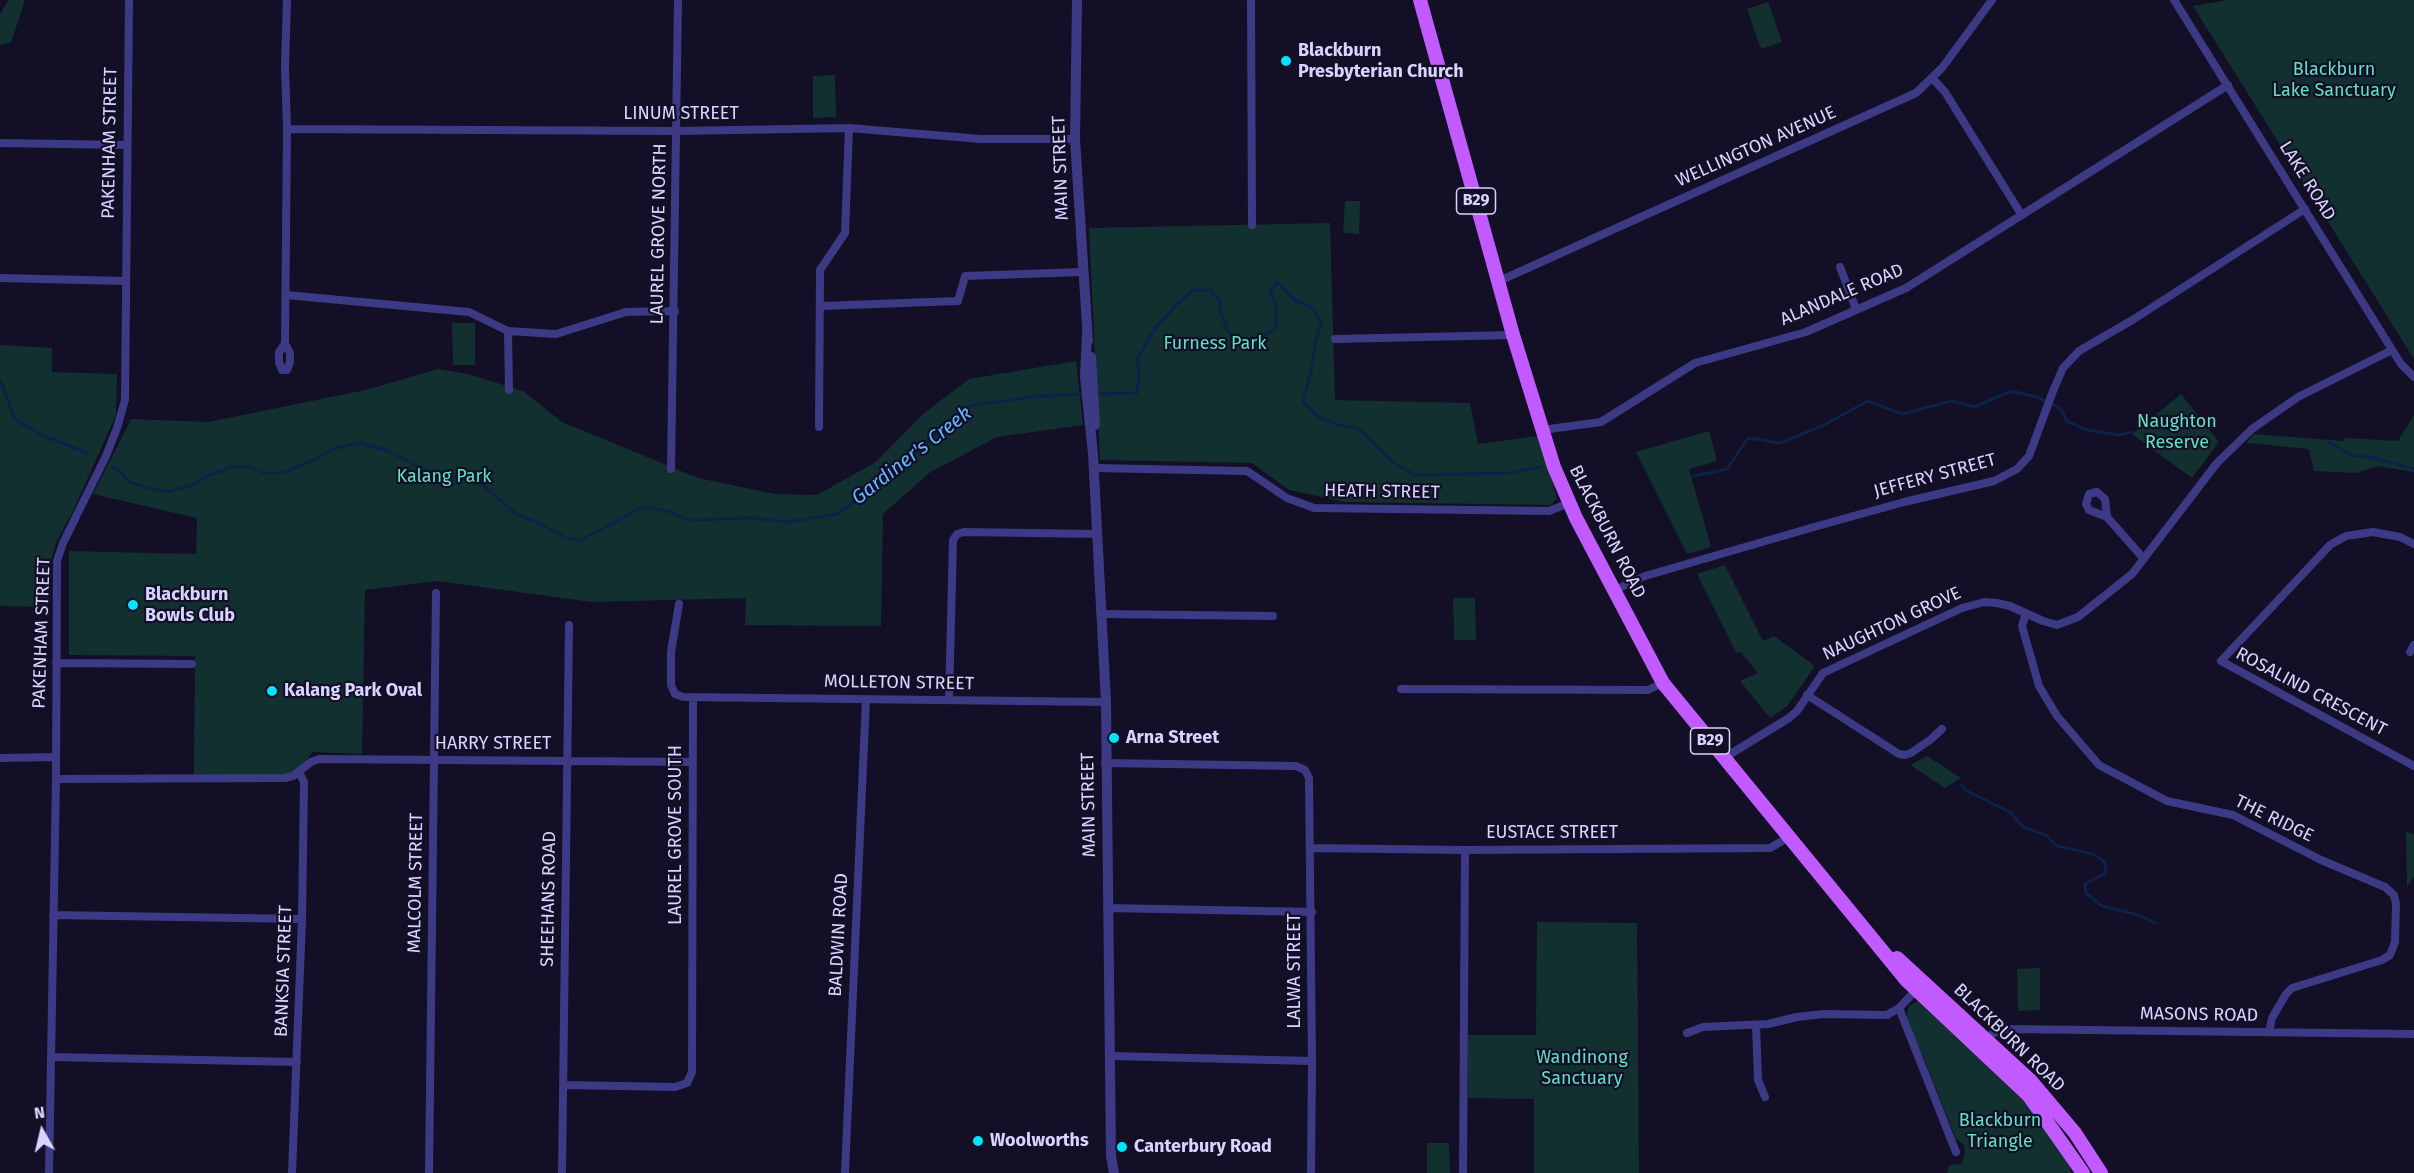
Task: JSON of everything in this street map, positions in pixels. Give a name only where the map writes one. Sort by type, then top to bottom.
[{"type":"main road","name":"BLACKBURN ROAD","points":[[1420,0],[1513,335],[1554,467],[1569,503],[1663,683],[1877,942],[1920,986],[1952,1024],[1982,1042],[2041,1091],[2102,1173]]},
{"type":"main road","name":"BLACKBURN ROAD","points":[[1920,986],[1942,998],[2029,1096],[2078,1170]]},
{"type":"main road","points":[[1942,998],[1952,1024]]},
{"type":"street","name":"PAKENHAM STREET","points":[[49,1173],[56,779],[57,561],[63,543],[106,456],[117,428],[124,399],[129,0]]},
{"type":"street","points":[[285,344],[287,0]]},
{"type":"street","name":"LAUREL GROVE NORTH","points":[[671,469],[678,0]]},
{"type":"street","name":"MAIN STREET","points":[[1077,0],[1075,139],[1103,614],[1106,702],[1111,1156],[1109,1173]]},
{"type":"street","points":[[1251,0],[1252,225]]},
{"type":"street","name":"WELLINGTON AVENUE","points":[[1499,281],[1916,93],[1933,80],[1992,0]]},
{"type":"street","name":"LAKE ROAD","points":[[2174,0],[2392,350],[2401,364],[2414,377]]},
{"type":"street","points":[[1933,80],[1944,92],[2021,214]]},
{"type":"street","name":"ALANDALE ROAD","points":[[1542,430],[1601,422],[1695,363],[1806,332],[1906,288],[2228,85]]},
{"type":"street","points":[[819,427],[820,270],[845,233],[849,128]]},
{"type":"street","name":"LINUM STREET","points":[[287,129],[677,131],[849,128],[981,139],[1075,139]]},
{"type":"street","points":[[0,143],[126,145]]},
{"type":"street","name":"JEFFERY STREET","points":[[1615,590],[1645,576],[1814,527],[1904,502],[1994,481],[2017,469],[2029,456],[2063,368],[2079,351],[2134,319],[2305,209]]},
{"type":"street","points":[[1840,267],[1856,309]]},
{"type":"street","points":[[821,306],[958,301],[964,276],[1082,272]]},
{"type":"street","points":[[0,278],[126,281]]},
{"type":"street","points":[[286,295],[469,312],[508,331],[556,334],[626,312],[675,311]]},
{"type":"street","points":[[508,331],[509,390]]},
{"type":"street","points":[[1335,339],[1513,335]]},
{"type":"street","name":"NAUGHTON GROVE","points":[[1725,758],[1789,718],[1797,711],[1819,676],[1968,606],[1984,602],[1997,603],[2010,606],[2051,624],[2070,622],[2116,588],[2144,559],[2217,463],[2252,429],[2298,397],[2392,350]]},
{"type":"street","name":"HEATH STREET","points":[[1094,468],[1248,471],[1287,498],[1314,508],[1549,511],[1569,503]]},
{"type":"street","points":[[2107,517],[2144,559]]},
{"type":"street","points":[[949,700],[953,540],[957,534],[964,532],[1098,534]]},
{"type":"street","name":"ROSALIND CRESCENT","points":[[2414,544],[2400,537],[2373,532],[2346,536],[2330,544],[2221,662],[2414,766]]},
{"type":"street","name":"MALCOLM STREET","points":[[429,1173],[436,593]]},
{"type":"street","points":[[679,604],[671,652],[671,685],[675,694],[682,697],[693,697]]},
{"type":"street","name":"THE RIDGE","points":[[2026,613],[2022,626],[2039,686],[2057,716],[2098,765],[2167,801],[2233,815],[2320,860],[2385,887],[2394,896],[2396,904],[2395,942],[2390,955],[2292,988],[2272,1018],[2269,1032]]},
{"type":"street","points":[[1103,614],[1273,616]]},
{"type":"street","name":"SHEEHANS ROAD","points":[[562,1173],[569,625]]},
{"type":"street","points":[[56,663],[192,664]]},
{"type":"street","points":[[1401,688],[1648,690],[1663,683]]},
{"type":"street","points":[[1807,695],[1899,754],[1911,753],[1942,729]]},
{"type":"street","name":"MOLLETON STREET","points":[[693,697],[1106,702]]},
{"type":"street","name":"LAUREL GROVE SOUTH","points":[[564,1085],[675,1087],[687,1083],[692,1072],[693,697]]},
{"type":"street","name":"BALDWIN ROAD","points":[[845,1173],[866,699]]},
{"type":"street","points":[[0,758],[56,757]]},
{"type":"street","name":"HARRY STREET","points":[[56,779],[285,778],[319,759],[692,762]]},
{"type":"street","name":"LALWA STREET","points":[[1105,763],[1296,766],[1305,770],[1309,778],[1312,912],[1311,1173]]},
{"type":"street","name":"BANKSIA STREET","points":[[292,1173],[302,919],[304,782],[298,772]]},
{"type":"street","name":"EUSTACE STREET","points":[[1311,848],[1465,850],[1770,848],[1789,837]]},
{"type":"street","points":[[1463,1173],[1465,850]]},
{"type":"street","points":[[1107,908],[1312,912]]},
{"type":"street","points":[[53,915],[302,919]]},
{"type":"street","points":[[1687,1033],[1694,1029],[1713,1026],[1756,1025],[1824,1014],[1887,1015],[1899,1008],[1920,986]]},
{"type":"street","points":[[1899,1008],[1956,1152]]},
{"type":"street","points":[[1756,1025],[1758,1080],[1765,1097]]},
{"type":"street","name":"MASONS ROAD","points":[[1982,1042],[1994,1033],[2007,1029],[2414,1034]]},
{"type":"street","points":[[1110,1056],[1312,1061]]},
{"type":"street","points":[[51,1057],[297,1062]]},
{"type":"street","name":"MAIN STREET","points":[[1111,1156],[1114,1173]]},
{"type":"green space","points":[[9,0],[25,0],[11,43],[0,45],[0,14]]},
{"type":"green space","name":"Blackburn Lake Sanctuary","points":[[2228,0],[2414,0],[2414,359],[2193,6]]},
{"type":"green space","points":[[1768,2],[1782,42],[1761,49],[1747,9]]},
{"type":"green space","points":[[835,75],[836,117],[813,118],[813,76]]},
{"type":"green space","points":[[1345,201],[1360,201],[1359,234],[1343,233]]},
{"type":"green space","name":"Furness Park","points":[[1330,223],[1335,400],[1470,403],[1478,444],[1538,436],[1557,498],[1551,505],[1345,502],[1289,490],[1252,463],[1100,460],[1089,228]]},
{"type":"green space","points":[[452,323],[475,323],[475,365],[453,365]]},
{"type":"green space","points":[[0,345],[52,348],[52,372],[117,374],[116,415],[73,511],[56,543],[50,564],[48,607],[0,606]]},
{"type":"green space","name":"Kalang Park","points":[[1076,361],[1083,425],[997,437],[929,473],[883,514],[881,626],[745,625],[746,598],[592,602],[437,581],[365,590],[362,754],[312,752],[299,772],[293,776],[194,775],[195,656],[69,655],[69,551],[196,554],[197,518],[93,494],[131,419],[208,422],[366,390],[438,369],[468,374],[523,391],[562,422],[698,478],[775,494],[817,495],[876,462],[923,414],[969,379]]},
{"type":"green space","name":"Naughton Reserve","points":[[2181,394],[2219,442],[2192,478],[2132,434]]},
{"type":"green space","points":[[2414,415],[2414,472],[2377,466],[2357,473],[2314,471],[2309,449],[2246,443],[2254,434],[2343,441],[2345,438],[2398,441]]},
{"type":"green space","points":[[1709,431],[1717,461],[1689,469],[1711,547],[1687,554],[1636,452]]},
{"type":"green space","points":[[1725,565],[1763,641],[1774,636],[1815,666],[1787,706],[1770,718],[1740,681],[1758,673],[1741,652],[1736,653],[1697,574]]},
{"type":"green space","points":[[1453,598],[1475,598],[1476,640],[1454,640]]},
{"type":"green space","points":[[1927,756],[1961,778],[1945,788],[1910,765]]},
{"type":"green space","points":[[2406,831],[2414,835],[2414,877],[2407,887]]},
{"type":"green space","name":"Wandinong Sanctuary","points":[[1537,922],[1637,923],[1639,1173],[1534,1173],[1534,1099],[1468,1098],[1468,1035],[1536,1035]]},
{"type":"green space","points":[[2040,968],[2040,1010],[2018,1011],[2017,969]]},
{"type":"green space","name":"Blackburn Triangle","points":[[1918,1001],[1922,1002],[2032,1108],[2069,1160],[2071,1173],[1947,1173],[1949,1165],[1961,1164],[1965,1154],[1964,1145],[1956,1139],[1923,1056],[1905,1023],[1909,1006]]},
{"type":"green space","points":[[1427,1143],[1449,1143],[1450,1173],[1427,1173]]},
{"type":"waterway","name":"Gardiner's Creek","points":[[1094,394],[1137,393],[1139,373],[1137,360],[1153,331],[1177,304],[1194,290],[1211,290],[1220,302],[1221,314],[1228,331],[1237,343],[1243,346],[1275,330],[1277,308],[1270,292],[1278,282],[1296,301],[1313,308],[1322,324],[1315,342],[1312,368],[1303,402],[1318,417],[1338,425],[1358,428],[1394,463],[1415,475],[1508,473],[1541,467]]},
{"type":"waterway","name":"Gardiner's Creek","points":[[0,379],[15,420],[44,436],[87,453]]},
{"type":"waterway","points":[[1694,476],[1727,469],[1748,438],[1780,443],[1822,426],[1868,401],[1902,414],[1952,401],[1974,407],[2011,391],[2037,397],[2060,408],[2067,421],[2087,430],[2119,435],[2131,432]]},
{"type":"waterway","name":"Gardiner's Creek","points":[[113,467],[121,472],[129,482],[169,492],[193,485],[207,476],[232,467],[251,467],[264,473],[282,473],[336,448],[359,443],[388,451],[435,475],[476,479],[516,514],[566,538],[581,540],[643,507],[668,511],[686,520],[752,518],[788,522],[837,514],[859,499],[969,406],[1038,396],[1085,394]]},
{"type":"waterway","points":[[2329,442],[2351,455],[2375,458],[2414,469]]},
{"type":"waterway","points":[[1961,785],[1967,791],[2010,812],[2023,827],[2046,835],[2057,846],[2093,854],[2104,861],[2106,873],[2085,884],[2086,893],[2102,906],[2139,915],[2155,923]]},
{"type":"place","name":"Blackburn Presbyterian Church","points":[[1286,61]]},
{"type":"place","name":"Blackburn Bowls Club","points":[[133,605]]},
{"type":"place","name":"Kalang Park Oval","points":[[272,691]]},
{"type":"place","name":"Arna Street","points":[[1114,738]]},
{"type":"place","name":"Woolworths","points":[[978,1141]]},
{"type":"place","name":"Canterbury Road","points":[[1122,1147]]}]
